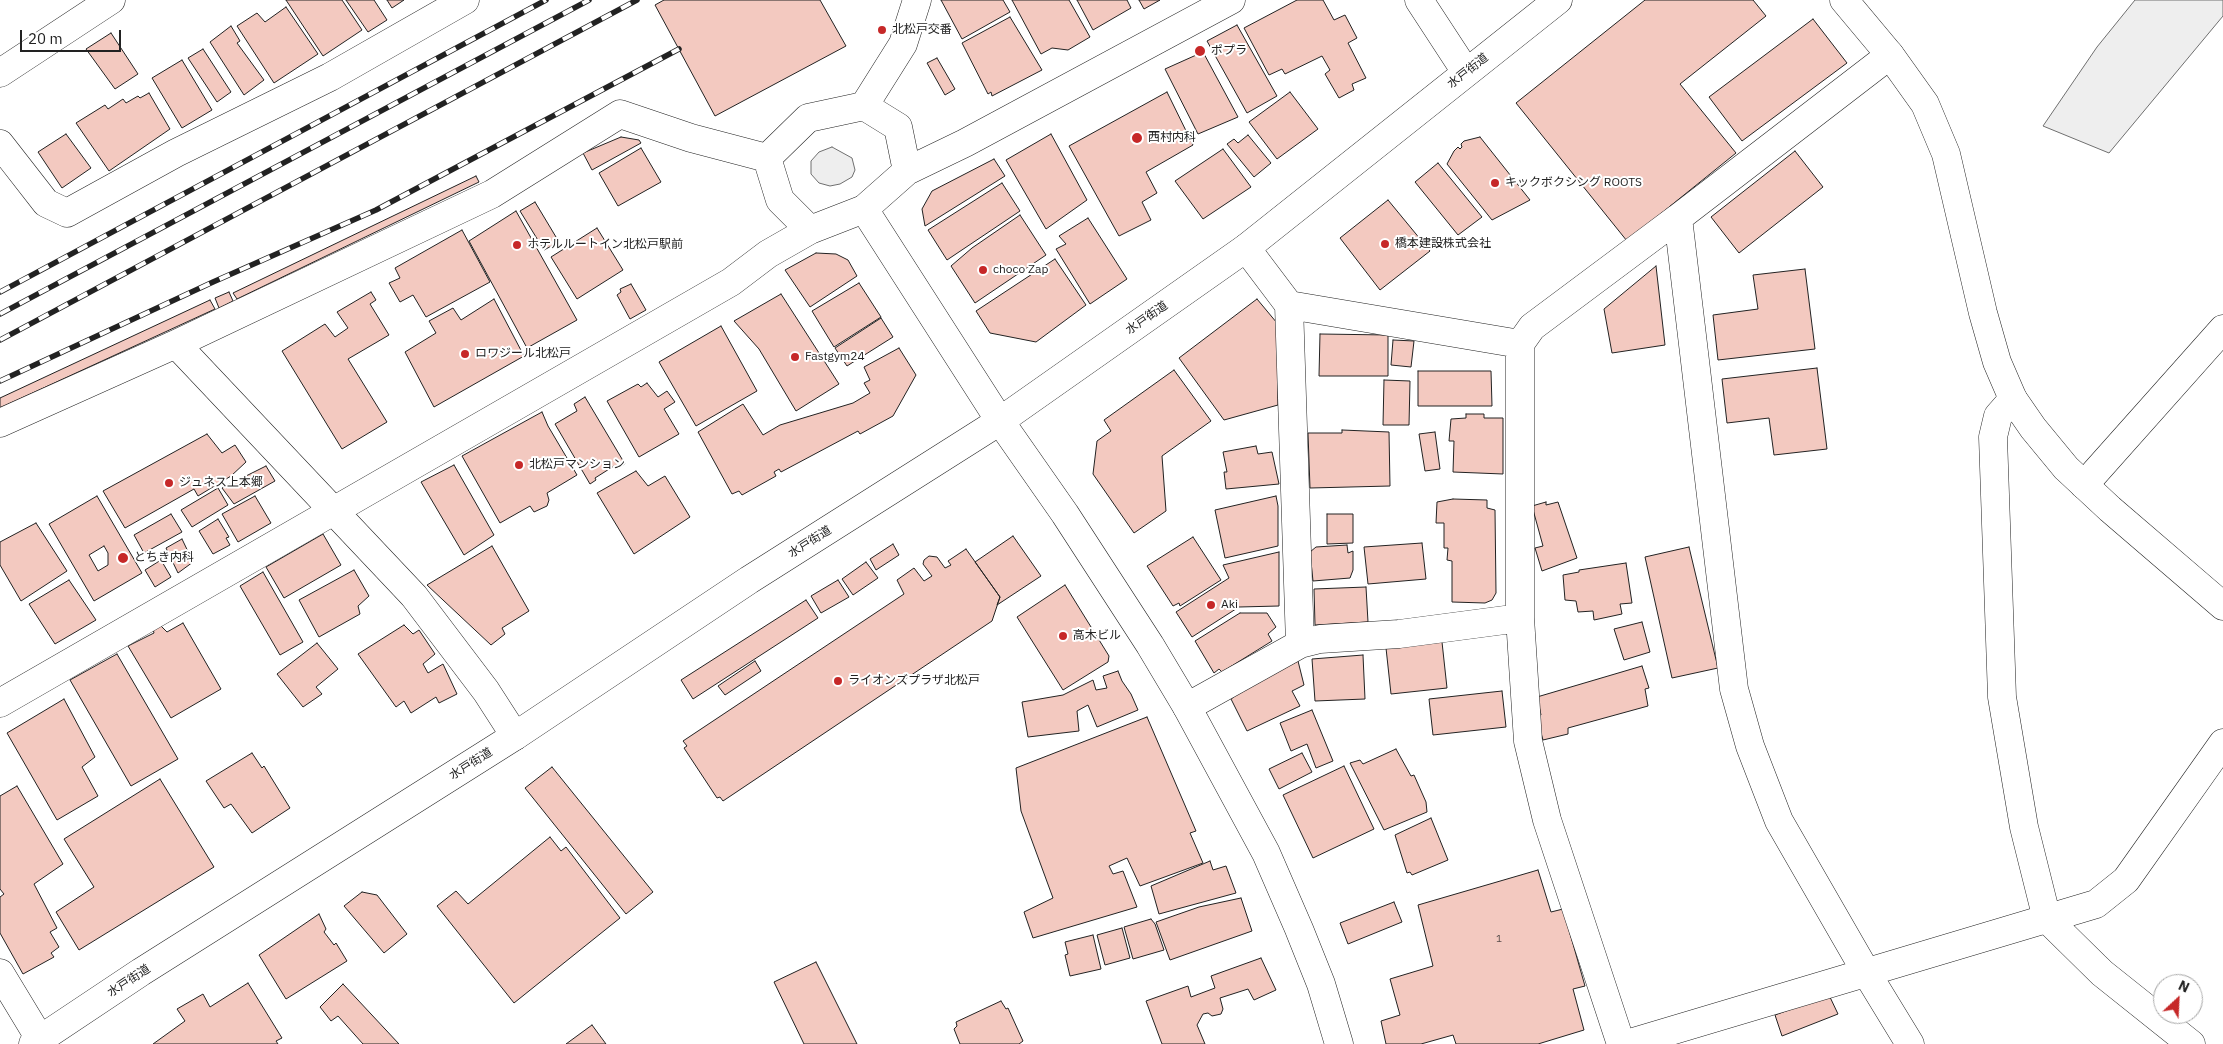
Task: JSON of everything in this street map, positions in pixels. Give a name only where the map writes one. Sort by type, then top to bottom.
[{"type":"main road","points":[[0,73],[111,0]]},
{"type":"main road","points":[[0,144],[46,203],[66,213],[176,153],[330,77],[465,0]]},
{"type":"main road","points":[[864,106],[903,44],[918,0]]},
{"type":"main road","points":[[0,703],[731,282],[768,254],[810,230],[864,208],[907,171],[965,143],[1230,0]]},
{"type":"main road","points":[[1420,0],[1466,72]]},
{"type":"main road","name":"水戸街道","points":[[38,1042],[141,972],[515,736],[749,580],[1000,421],[1246,248],[1558,0]]},
{"type":"main road","points":[[1844,0],[1890,55],[1925,104],[1946,154],[1983,313],[1997,362],[2013,399],[2032,428],[2066,468],[2223,606]]},
{"type":"main road","points":[[1621,1044],[1547,820],[1528,741],[1520,618],[1520,344],[1532,327],[1678,218],[1890,55]]},
{"type":"main road","points":[[767,158],[808,118],[864,106],[898,127],[907,171]]},
{"type":"main road","points":[[0,423],[176,344],[492,194],[620,114],[691,138],[767,158]]},
{"type":"main road","points":[[767,158],[780,200],[810,230]]},
{"type":"main road","points":[[864,208],[1000,421],[1065,514],[1150,645],[1187,707],[1266,853],[1321,984],[1339,1044]]},
{"type":"main road","points":[[1678,218],[1734,689],[1750,746],[1779,820],[1866,972],[1910,1044]]},
{"type":"main road","points":[[1246,248],[1289,305],[1300,644]]},
{"type":"main road","points":[[1289,305],[1520,344]]},
{"type":"main road","points":[[2084,485],[2223,329]]},
{"type":"main road","points":[[176,344],[414,596],[486,692],[515,736]]},
{"type":"main road","points":[[2013,399],[1998,416],[1993,437],[2002,697],[2024,826],[2047,919],[2102,973],[2191,1044]]},
{"type":"main road","points":[[1187,707],[1300,644],[1320,639],[1399,634],[1520,618]]},
{"type":"main road","points":[[1627,1044],[2096,904],[2126,880],[2223,742]]},
{"type":"main road","points":[[0,973],[38,1042]]},
{"type":"shaded area","points":[[2135,0],[2223,0],[2223,16],[2109,153],[2043,126],[2097,47]]},
{"type":"shaded area","points":[[832,147],[852,158],[855,170],[852,177],[840,184],[830,186],[819,183],[811,174],[811,161],[819,152]]},
{"type":"building","points":[[286,0],[342,0],[362,30],[323,56]]},
{"type":"building","points":[[346,0],[374,0],[387,20],[368,32]]},
{"type":"building","points":[[387,0],[404,0],[392,8]]},
{"type":"building","points":[[664,0],[820,0],[846,46],[715,116],[655,5]]},
{"type":"building","points":[[941,0],[1003,0],[1010,12],[962,39]]},
{"type":"building","points":[[1012,0],[1069,0],[1090,37],[1068,50],[1052,48],[1041,54]]},
{"type":"building","points":[[1077,0],[1127,0],[1131,8],[1093,30]]},
{"type":"building","points":[[1139,0],[1160,0],[1144,9]]},
{"type":"building","points":[[1297,0],[1323,0],[1334,20],[1345,15],[1357,38],[1348,43],[1366,78],[1352,84],[1354,90],[1339,98],[1325,74],[1330,70],[1322,56],[1285,74],[1282,69],[1269,75],[1244,28]]},
{"type":"building","points":[[1645,0],[1753,0],[1766,16],[1680,84],[1736,153],[1627,241],[1516,103]]},
{"type":"building","points":[[286,7],[318,54],[274,83],[237,26],[257,13],[265,22]]},
{"type":"building","points":[[1010,17],[1042,70],[992,96],[991,92],[988,94],[962,43]]},
{"type":"building","points":[[1813,19],[1847,63],[1742,141],[1709,97]]},
{"type":"building","points":[[1237,25],[1277,96],[1247,113],[1207,41]]},
{"type":"building","points":[[231,26],[240,41],[237,43],[264,80],[244,95],[210,42]]},
{"type":"building","points":[[111,33],[138,74],[115,89],[86,49]]},
{"type":"building","points":[[203,49],[231,92],[217,102],[188,58]]},
{"type":"building","points":[[1203,52],[1238,117],[1198,134],[1165,69]]},
{"type":"building","points":[[937,58],[955,89],[945,95],[927,63]]},
{"type":"building","points":[[182,60],[212,110],[182,128],[152,78]]},
{"type":"building","points":[[1167,92],[1193,145],[1146,172],[1157,193],[1142,202],[1151,220],[1119,236],[1069,146]]},
{"type":"building","points":[[1290,92],[1318,129],[1277,159],[1249,122]]},
{"type":"building","points":[[149,93],[170,129],[109,171],[76,123],[105,105],[108,109],[123,99],[126,103],[138,96],[140,98]]},
{"type":"building","points":[[66,134],[91,168],[62,188],[38,152]]},
{"type":"building","points":[[1051,134],[1087,200],[1046,229],[1006,160]]},
{"type":"building","points":[[1248,135],[1271,163],[1254,177],[1227,144],[1234,139],[1238,143]]},
{"type":"building","points":[[621,137],[639,140],[641,143],[592,170],[583,153]]},
{"type":"building","points":[[1480,137],[1530,200],[1492,220],[1447,164],[1454,151],[1458,147],[1460,149],[1462,147],[1461,144],[1464,141]]},
{"type":"building","points":[[641,148],[661,182],[618,206],[599,173]]},
{"type":"building","points":[[1223,149],[1251,187],[1203,219],[1175,181]]},
{"type":"building","points":[[1795,151],[1823,187],[1739,253],[1711,217]]},
{"type":"building","points":[[994,159],[1005,176],[925,226],[922,209],[932,191]]},
{"type":"building","points":[[1438,163],[1482,217],[1458,235],[1415,182]]},
{"type":"building","points":[[476,176],[479,182],[237,299],[233,293]]},
{"type":"building","points":[[1002,183],[1020,211],[947,260],[928,230]]},
{"type":"building","name":"橋本建設株式会社","points":[[1388,200],[1430,251],[1380,290],[1340,238]]},
{"type":"building","points":[[535,202],[559,242],[544,250],[520,211]]},
{"type":"building","points":[[516,211],[577,320],[527,348],[469,241]]},
{"type":"building","points":[[1020,215],[1046,255],[975,303],[951,266],[972,248]]},
{"type":"building","points":[[1088,218],[1127,279],[1090,304],[1056,249],[1066,244],[1059,236]]},
{"type":"building","points":[[597,228],[623,270],[577,299],[551,257]]},
{"type":"building","points":[[462,230],[490,282],[426,317],[413,295],[400,302],[389,283],[400,278],[395,268]]},
{"type":"building","points":[[816,253],[836,254],[848,260],[857,276],[810,307],[785,270]]},
{"type":"building","points":[[1055,259],[1086,305],[1036,342],[990,333],[976,311]]},
{"type":"building","points":[[1656,266],[1665,345],[1612,353],[1604,309]]},
{"type":"building","points":[[1805,269],[1815,349],[1718,360],[1713,315],[1758,309],[1753,275]]},
{"type":"building","points":[[859,283],[881,317],[834,347],[812,311]]},
{"type":"building","points":[[631,284],[646,310],[630,319],[617,295],[621,292],[620,289]]},
{"type":"building","points":[[229,292],[233,301],[219,308],[215,298]]},
{"type":"building","points":[[371,292],[376,300],[370,304],[389,335],[348,359],[387,422],[342,449],[282,351],[325,324],[335,337],[348,328],[337,312]]},
{"type":"building","points":[[781,294],[839,384],[796,411],[759,349],[734,321]]},
{"type":"building","name":"ロワジール北松戸","points":[[494,299],[524,356],[434,407],[405,352],[436,333],[429,321],[453,308],[461,320]]},
{"type":"building","points":[[1257,299],[1277,323],[1278,405],[1224,420],[1179,358]]},
{"type":"building","points":[[210,300],[215,309],[0,408],[0,398]]},
{"type":"building","points":[[881,318],[893,337],[847,366],[835,348]]},
{"type":"building","points":[[721,326],[757,391],[696,426],[659,362]]},
{"type":"building","points":[[1320,334],[1388,335],[1388,376],[1319,376]]},
{"type":"building","points":[[1393,340],[1414,341],[1411,367],[1391,365]]},
{"type":"building","points":[[899,348],[916,375],[893,416],[860,434],[858,431],[781,472],[779,469],[774,472],[776,476],[742,495],[739,491],[732,494],[698,432],[743,404],[763,435],[780,425],[853,403],[870,393],[864,383],[870,380],[864,367]]},
{"type":"building","points":[[1817,368],[1827,449],[1774,455],[1769,418],[1727,423],[1722,379]]},
{"type":"building","points":[[1174,370],[1211,421],[1162,456],[1166,511],[1134,533],[1093,474],[1097,441],[1111,431],[1104,420]]},
{"type":"building","points":[[1418,371],[1491,371],[1492,406],[1418,406]]},
{"type":"building","points":[[1384,380],[1410,381],[1409,425],[1383,425]]},
{"type":"building","points":[[647,383],[658,397],[667,391],[675,402],[664,409],[679,434],[639,457],[607,401],[638,384],[641,387]]},
{"type":"building","points":[[585,397],[625,464],[617,469],[614,466],[595,478],[596,480],[590,484],[555,424],[577,411],[574,404]]},
{"type":"building","name":"北松戸マンション","points":[[542,412],[548,426],[577,475],[547,493],[549,500],[547,506],[534,512],[530,506],[500,523],[462,456]]},
{"type":"building","points":[[1466,414],[1484,414],[1484,418],[1503,418],[1503,474],[1453,472],[1454,441],[1449,441],[1451,419],[1466,418]]},
{"type":"building","points":[[1342,430],[1389,432],[1390,486],[1310,488],[1308,433],[1342,433]]},
{"type":"building","points":[[1435,432],[1440,469],[1425,471],[1419,434]]},
{"type":"building","name":"ジュネス上本郷","points":[[207,434],[222,453],[235,445],[246,462],[231,476],[198,496],[194,489],[125,528],[103,491]]},
{"type":"building","points":[[1256,446],[1258,454],[1272,452],[1279,484],[1226,489],[1224,472],[1227,472],[1223,452]]},
{"type":"building","points":[[454,465],[494,535],[464,555],[421,482]]},
{"type":"building","points":[[266,466],[275,481],[234,504],[222,488]]},
{"type":"building","points":[[636,471],[648,486],[665,476],[690,517],[634,554],[597,493]]},
{"type":"building","points":[[218,488],[228,505],[192,527],[181,510]]},
{"type":"building","points":[[97,496],[142,573],[94,601],[49,524]],"holes":[[[104,546],[108,553],[108,565],[98,571],[89,555]]]},
{"type":"building","points":[[255,496],[271,523],[238,542],[222,514]]},
{"type":"building","points":[[1276,496],[1278,506],[1278,546],[1225,558],[1215,510]]},
{"type":"building","points":[[1453,499],[1487,500],[1487,508],[1495,510],[1496,593],[1492,600],[1485,603],[1452,602],[1452,561],[1447,560],[1448,548],[1444,548],[1444,523],[1436,523],[1437,502]]},
{"type":"building","points":[[1546,502],[1546,505],[1558,502],[1577,558],[1542,571],[1535,548],[1543,546],[1532,506]]},
{"type":"building","points":[[171,514],[182,532],[144,553],[134,535]]},
{"type":"building","points":[[1327,514],[1353,514],[1353,543],[1327,544]]},
{"type":"building","points":[[218,519],[229,537],[226,538],[230,545],[213,554],[199,531]]},
{"type":"building","points":[[36,523],[67,571],[21,601],[0,565],[0,542]]},
{"type":"building","points":[[323,534],[341,565],[284,598],[266,567]]},
{"type":"building","points":[[1013,536],[1041,576],[997,605],[1000,597],[975,562]]},
{"type":"building","points":[[1193,537],[1221,580],[1180,606],[1179,603],[1173,606],[1147,566]]},
{"type":"building","points":[[182,539],[193,562],[178,573],[166,548]]},
{"type":"building","points":[[1422,543],[1426,579],[1368,584],[1364,547]]},
{"type":"building","points":[[893,544],[899,555],[876,570],[870,559]]},
{"type":"building","points":[[1347,545],[1348,553],[1353,551],[1353,570],[1350,578],[1313,581],[1310,552],[1316,547]]},
{"type":"building","points":[[492,546],[529,611],[502,628],[505,634],[491,645],[427,585]]},
{"type":"building","points":[[1689,547],[1718,668],[1672,678],[1645,557]]},
{"type":"building","name":"ライオンズプラザ北松戸","points":[[966,549],[1000,597],[992,621],[723,801],[720,797],[717,798],[684,748],[687,746],[683,741],[904,594],[897,580],[914,568],[924,581],[932,576],[923,564],[924,560],[929,556],[937,557],[945,568],[951,565],[948,561]]},
{"type":"building","points":[[1279,552],[1279,606],[1239,607],[1192,637],[1176,612],[1229,578],[1223,565]]},
{"type":"building","points":[[161,560],[171,577],[155,587],[145,570]]},
{"type":"building","points":[[866,562],[878,578],[853,595],[842,579]]},
{"type":"building","points":[[1626,563],[1632,603],[1620,604],[1622,614],[1594,620],[1593,611],[1578,612],[1576,601],[1565,600],[1563,575],[1579,572],[1579,570]]},
{"type":"building","points":[[354,570],[369,596],[358,606],[360,614],[319,637],[299,600]]},
{"type":"building","points":[[263,572],[303,642],[280,655],[240,586]]},
{"type":"building","points":[[69,580],[96,620],[55,644],[29,604]]},
{"type":"building","points":[[838,580],[849,597],[821,613],[811,596]]},
{"type":"building","name":"高木ビル","points":[[1065,585],[1109,656],[1108,662],[1063,690],[1017,617]]},
{"type":"building","points":[[1366,587],[1368,622],[1315,625],[1314,589]]},
{"type":"building","points":[[806,600],[818,618],[693,699],[681,680]]},
{"type":"building","points":[[1240,613],[1267,613],[1276,627],[1268,634],[1272,641],[1222,672],[1219,669],[1214,673],[1195,641]]},
{"type":"building","points":[[1642,622],[1650,652],[1624,660],[1614,629]]},
{"type":"building","points":[[183,623],[221,689],[171,718],[128,646],[154,633],[153,629],[160,625],[167,632]]},
{"type":"building","points":[[404,625],[413,634],[419,630],[435,654],[423,664],[428,673],[443,664],[457,694],[439,703],[436,697],[411,713],[404,701],[396,707],[358,654]]},
{"type":"building","points":[[1442,642],[1447,688],[1391,694],[1386,648]]},
{"type":"building","points":[[317,643],[338,669],[316,687],[322,694],[303,707],[277,674]]},
{"type":"building","points":[[117,654],[178,759],[131,786],[70,680]]},
{"type":"building","points":[[1363,655],[1365,699],[1315,701],[1312,659]]},
{"type":"building","points":[[755,661],[761,671],[725,695],[718,686]]},
{"type":"building","points":[[1298,661],[1304,685],[1292,691],[1300,706],[1247,731],[1231,699],[1235,696],[1234,694]]},
{"type":"building","points":[[1642,666],[1649,688],[1645,689],[1648,706],[1568,728],[1568,734],[1543,740],[1536,716],[1541,715],[1537,697]]},
{"type":"building","points":[[1118,671],[1138,710],[1097,727],[1088,705],[1077,711],[1079,731],[1028,737],[1022,702],[1063,695],[1093,680],[1096,690],[1107,688],[1103,676]]},
{"type":"building","points":[[1502,691],[1506,727],[1433,735],[1429,699]]},
{"type":"building","points":[[64,699],[95,757],[82,767],[98,796],[57,820],[7,733]]},
{"type":"building","points":[[1312,710],[1333,761],[1316,768],[1307,744],[1291,751],[1280,723]]},
{"type":"building","points":[[1147,717],[1196,831],[1190,833],[1203,863],[1140,886],[1127,858],[1109,866],[1113,874],[1123,871],[1137,907],[1033,938],[1024,912],[1053,898],[1021,811],[1016,768]]},
{"type":"building","points":[[1396,749],[1411,776],[1414,775],[1426,802],[1427,812],[1384,830],[1350,763],[1360,760],[1363,764]]},
{"type":"building","points":[[252,753],[262,768],[264,766],[290,808],[252,833],[231,804],[224,808],[206,781]]},
{"type":"building","points":[[1302,753],[1312,772],[1279,789],[1269,769]]},
{"type":"building","points":[[1344,766],[1374,829],[1313,858],[1283,795]]},
{"type":"building","points":[[552,767],[653,892],[626,914],[525,788]]},
{"type":"building","points":[[160,779],[214,867],[79,950],[56,912],[94,887],[64,839]]},
{"type":"building","points":[[17,786],[63,864],[34,884],[57,928],[50,932],[59,947],[51,953],[54,957],[23,974],[0,933],[0,897],[4,894],[0,889],[0,796]]},
{"type":"building","points":[[1431,818],[1448,860],[1412,875],[1410,872],[1407,873],[1395,835]]},
{"type":"building","points":[[550,837],[561,851],[566,847],[620,918],[514,1003],[437,906],[456,891],[468,904]]},
{"type":"building","points":[[1210,861],[1213,870],[1226,866],[1236,893],[1159,914],[1151,886]]},
{"type":"building","points":[[1538,870],[1551,912],[1563,909],[1585,986],[1573,989],[1584,1030],[1538,1044],[1456,1044],[1453,1035],[1421,1044],[1386,1044],[1381,1021],[1400,1015],[1390,979],[1433,966],[1418,905]]},
{"type":"building","points":[[362,892],[377,895],[407,934],[384,953],[344,906]]},
{"type":"building","points":[[1241,898],[1252,931],[1170,960],[1156,922],[1199,907]]},
{"type":"building","points":[[1394,902],[1402,922],[1348,944],[1340,923]]},
{"type":"building","points":[[319,914],[326,929],[324,932],[334,945],[336,943],[347,961],[286,999],[259,955]]},
{"type":"building","points":[[1151,919],[1155,924],[1164,950],[1133,959],[1124,927]]},
{"type":"building","points":[[1122,928],[1130,958],[1105,965],[1097,935]]},
{"type":"building","points":[[1093,935],[1101,969],[1070,976],[1065,955],[1068,954],[1065,942]]},
{"type":"building","points":[[1261,958],[1276,990],[1254,1000],[1248,989],[1220,998],[1223,1009],[1221,1014],[1212,1016],[1208,1013],[1203,1014],[1197,1025],[1205,1044],[1162,1044],[1146,1001],[1188,986],[1191,997],[1215,988],[1211,976]]},
{"type":"building","points":[[816,962],[857,1044],[804,1044],[774,982]]},
{"type":"building","points":[[248,983],[282,1038],[276,1041],[278,1044],[153,1044],[185,1021],[177,1009],[203,994],[210,1007]]},
{"type":"building","points":[[343,984],[399,1044],[363,1044],[338,1016],[331,1021],[320,1007]]},
{"type":"building","points":[[1829,995],[1838,1014],[1782,1036],[1775,1015]]},
{"type":"building","points":[[1001,1001],[1006,1009],[1008,1008],[1023,1041],[1019,1044],[960,1044],[954,1029],[957,1026],[956,1022]]},
{"type":"building","points":[[592,1025],[606,1044],[566,1044]]},
{"type":"railway","points":[[0,292],[546,0]]},
{"type":"railway","points":[[0,314],[589,0]]},
{"type":"railway","points":[[0,340],[637,0]]},
{"type":"railway","points":[[0,381],[213,282],[376,210],[679,49]]},
{"type":"place","name":"北松戸交番","points":[[882,30]]},
{"type":"place","name":"ポプラ","points":[[1200,51]]},
{"type":"place","name":"西村内科","points":[[1137,138]]},
{"type":"place","name":"キックボクシング ROOTS","points":[[1495,183]]},
{"type":"place","name":"橋本建設株式会社","points":[[1385,244]]},
{"type":"place","name":"ホテルルートイン北松戸駅前","points":[[517,245]]},
{"type":"place","name":"choco Zap","points":[[983,270]]},
{"type":"place","name":"ロワジール北松戸","points":[[465,354]]},
{"type":"place","name":"Fastgym24","points":[[795,357]]},
{"type":"place","name":"北松戸マンション","points":[[519,465]]},
{"type":"place","name":"ジュネス上本郷","points":[[169,483]]},
{"type":"place","name":"とちき内科","points":[[123,558]]},
{"type":"place","name":"Aki","points":[[1211,605]]},
{"type":"place","name":"高木ビル","points":[[1063,636]]},
{"type":"place","name":"ライオンズプラザ北松戸","points":[[838,681]]}]
